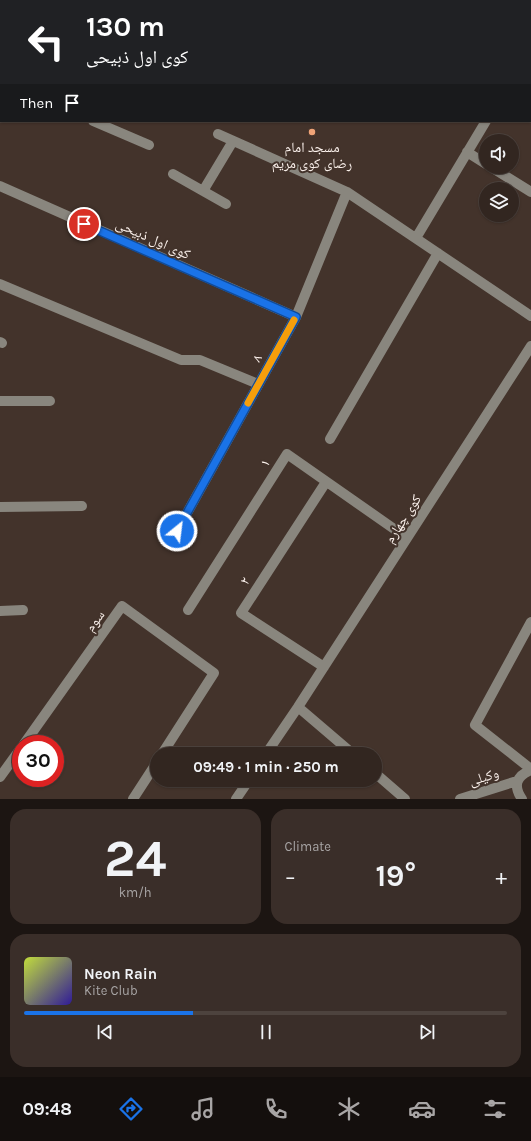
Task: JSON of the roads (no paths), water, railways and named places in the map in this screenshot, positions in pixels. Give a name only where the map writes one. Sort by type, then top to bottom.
[{"type":"street","points":[[95,122],[149,145]]},
{"type":"street","points":[[416,238],[485,122]]},
{"type":"street","points":[[218,134],[347,192],[531,316]]},
{"type":"street","points":[[204,191],[233,141]]},
{"type":"street","points":[[467,152],[479,160]]},
{"type":"street","points":[[173,174],[226,204]]},
{"type":"street","points":[[502,174],[531,192]]},
{"type":"street","name":"کوی اول ذبیحی","points":[[0,186],[296,317]]},
{"type":"street","name":"۸","points":[[177,531],[296,317],[347,192]]},
{"type":"street","points":[[330,439],[438,253]]},
{"type":"street","points":[[0,284],[182,360],[200,360],[258,384]]},
{"type":"street","name":"کوی چهارم","points":[[271,747],[531,346]]},
{"type":"street","points":[[0,401],[50,401]]},
{"type":"street","name":"۱","points":[[188,610],[287,454],[407,538]]},
{"type":"street","name":"۲","points":[[324,667],[241,613],[326,482]]},
{"type":"street","points":[[0,507],[82,506]]},
{"type":"street","name":"سوم","points":[[30,735],[122,606],[214,673],[166,747]]},
{"type":"street","points":[[0,610],[23,610]]},
{"type":"street","points":[[531,622],[475,725],[531,770]]},
{"type":"street","points":[[298,707],[345,747]]},
{"type":"street","points":[[0,777],[12,760]]},
{"type":"street","points":[[521,799],[516,790],[517,781],[523,773],[531,770]]},
{"type":"street","points":[[133,799],[150,773]]},
{"type":"street","points":[[382,779],[405,799]]},
{"type":"street","name":"وکیلی","points":[[460,799],[517,781]]},
{"type":"street","points":[[236,799],[244,787]]},
{"type":"place","name":"مسجد امام رضای کوی مریم","points":[[312,132]]}]
